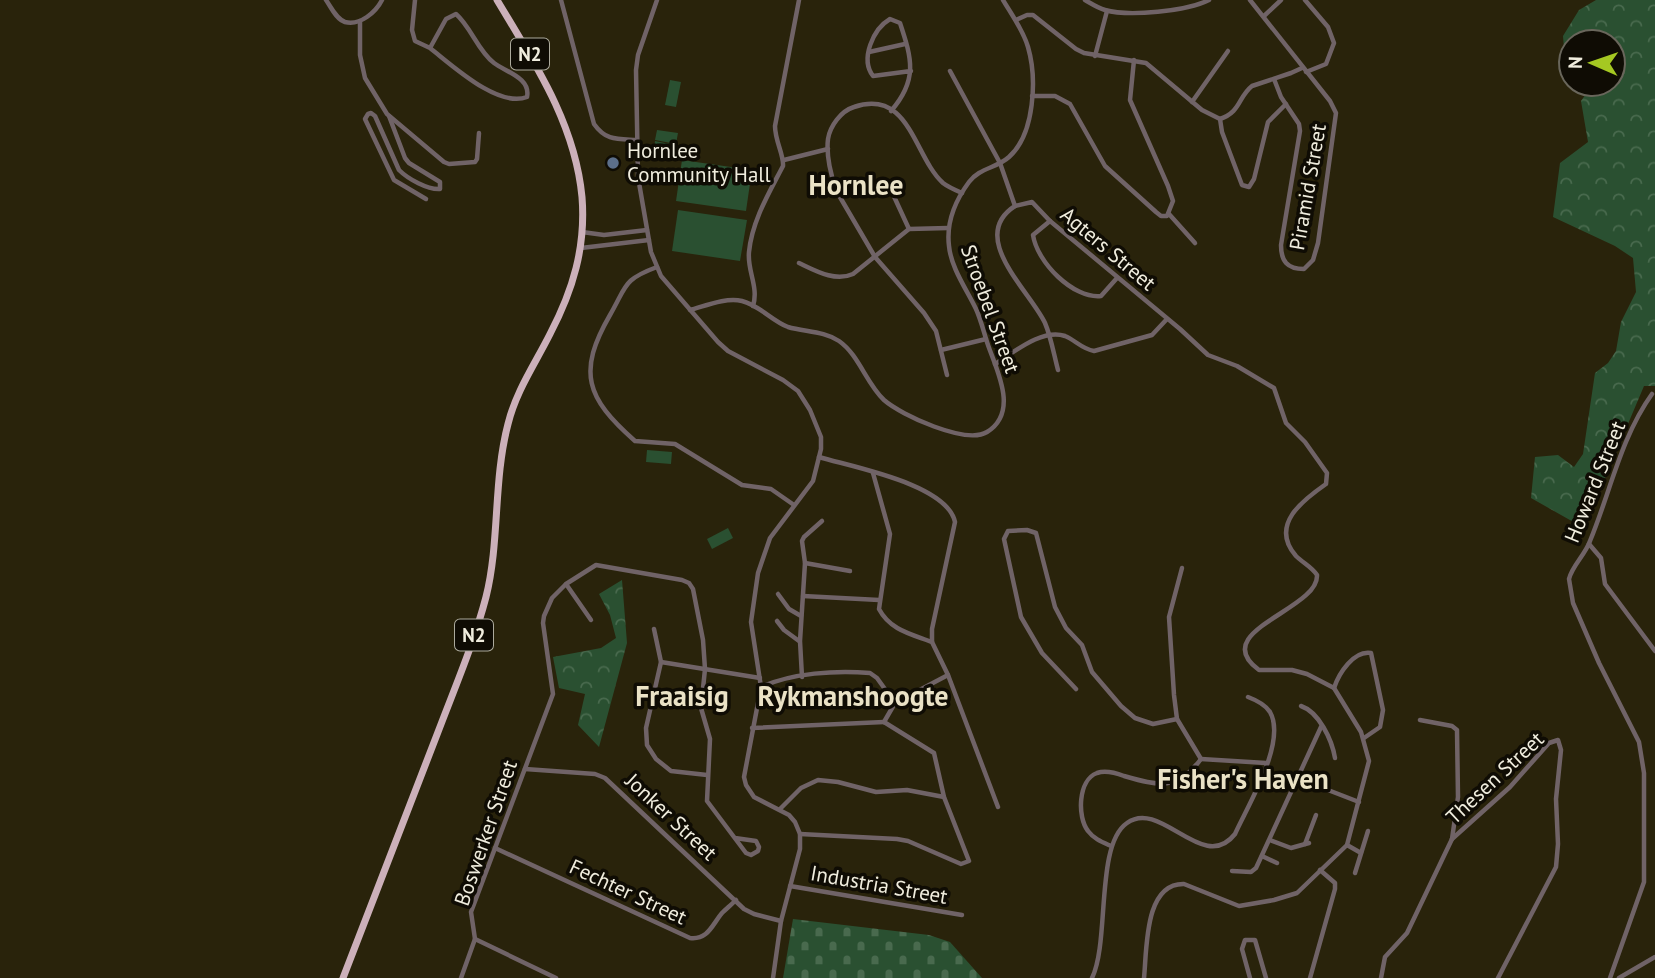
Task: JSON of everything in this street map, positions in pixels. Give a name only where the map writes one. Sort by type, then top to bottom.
[{"type":"highway","name":"N2","points":[[342,978],[475,632],[486,596],[494,555],[501,468],[508,424],[528,373],[568,297],[579,265],[582,197],[570,139],[550,90],[497,0]]},
{"type":"street","points":[[326,0],[342,21],[360,21],[373,12],[382,0]]},
{"type":"street","points":[[415,0],[413,38],[495,95],[518,99],[527,97],[528,89],[524,82],[489,58],[456,13],[446,19],[430,48]]},
{"type":"street","points":[[561,0],[594,124],[600,134],[607,137],[637,140]]},
{"type":"street","points":[[657,0],[636,64],[638,177],[649,240],[657,267],[667,284],[728,351],[783,380],[798,391],[818,428],[821,449],[813,481],[770,538],[758,573],[751,622],[761,687],[744,768],[746,785],[761,802],[780,809],[795,822],[800,834],[800,849],[781,922],[773,978]]},
{"type":"street","points":[[753,306],[755,290],[749,252],[761,210],[783,166],[777,147],[775,126],[799,0]]},
{"type":"street","name":"Stroebel Street","points":[[690,310],[733,300],[744,301],[788,327],[827,334],[847,348],[886,402],[923,422],[962,435],[982,434],[990,430],[998,421],[1002,410],[1002,382],[978,313],[949,250],[948,228],[962,193],[977,174],[1000,163],[1014,151],[1026,133],[1032,96],[1029,48],[1003,0]]},
{"type":"street","points":[[1086,0],[1107,11],[1180,10],[1209,0]]},
{"type":"street","points":[[1251,0],[1303,70]]},
{"type":"street","points":[[1264,16],[1281,0]]},
{"type":"street","points":[[1016,20],[1033,15],[1076,49],[1096,56],[1146,63],[1192,102],[1211,116],[1220,119],[1234,113],[1252,86],[1326,64],[1334,43],[1328,27],[1305,0]]},
{"type":"street","points":[[1096,56],[1107,11]]},
{"type":"street","points":[[891,111],[907,88],[911,71],[911,61],[900,23],[890,19],[880,27],[869,52],[867,66],[873,76],[911,71]]},
{"type":"street","points":[[360,21],[360,55],[365,79],[389,116],[439,159],[449,164],[475,162],[479,133]]},
{"type":"street","points":[[869,52],[906,44]]},
{"type":"street","points":[[1192,102],[1228,51]]},
{"type":"street","points":[[1134,60],[1130,100],[1168,186],[1172,201],[1169,214]]},
{"type":"street","name":"Piramid Street","points":[[1274,79],[1299,124],[1300,131],[1281,256],[1285,264],[1302,269],[1313,260],[1318,243],[1337,121],[1330,102],[1303,70]]},
{"type":"street","points":[[950,71],[1000,163],[1015,206],[1006,212],[998,223],[1000,249],[1016,282],[1045,324],[1058,370]]},
{"type":"street","points":[[1032,96],[1055,96],[1070,104],[1105,166],[1161,216],[1169,214]]},
{"type":"street","points":[[947,375],[936,331],[924,313],[875,257],[837,192],[833,181],[828,137],[846,110],[864,104],[883,106],[906,123],[943,183],[962,193]]},
{"type":"street","points":[[1220,119],[1222,132],[1242,185],[1249,187],[1254,179],[1268,122],[1286,104]]},
{"type":"street","points":[[389,116],[409,163],[440,182],[440,189],[432,189],[404,175],[399,170],[375,116],[371,113],[365,119],[394,180],[426,199]]},
{"type":"street","points":[[783,160],[828,149]]},
{"type":"street","points":[[891,190],[909,229]]},
{"type":"street","name":"Agters Street","points":[[1015,206],[1032,202],[1050,221],[1209,355],[1237,366],[1274,388],[1286,424],[1305,442],[1327,473],[1326,484],[1302,501],[1291,515],[1287,530],[1287,538],[1295,555],[1314,571],[1317,580],[1308,594],[1253,633],[1244,649],[1251,663],[1259,670],[1281,668],[1307,674],[1334,688]]},
{"type":"street","points":[[1169,214],[1195,243]]},
{"type":"street","points":[[1050,221],[1033,235],[1048,267],[1083,295],[1090,297],[1101,296],[1117,278]]},
{"type":"street","points":[[799,263],[818,272],[845,278],[909,229],[948,228]]},
{"type":"street","points":[[582,232],[604,235],[647,230]]},
{"type":"street","points":[[581,248],[649,240]]},
{"type":"street","points":[[657,267],[628,281],[593,347],[590,367],[595,395],[601,406],[635,441],[675,444],[742,485],[771,489],[794,505]]},
{"type":"street","points":[[995,364],[1038,338],[1062,335],[1087,350],[1094,351],[1152,335],[1167,319]]},
{"type":"street","points":[[941,350],[986,339]]},
{"type":"street","name":"Howard Street","points":[[1610,978],[1644,882],[1644,773],[1639,742],[1604,673],[1569,588],[1569,576],[1589,544],[1621,458],[1652,394]]},
{"type":"street","points":[[819,457],[924,490],[941,500],[953,516],[932,629],[932,642],[948,674],[998,807]]},
{"type":"street","points":[[873,473],[890,534],[879,609],[888,624],[932,642]]},
{"type":"street","points":[[802,677],[800,641],[805,563],[803,539],[822,521]]},
{"type":"street","points":[[1076,689],[1042,653],[1021,617],[1004,539],[1008,531],[1027,530],[1036,533],[1055,607],[1066,628],[1082,645],[1093,672],[1121,706],[1135,718],[1153,724],[1177,719]]},
{"type":"street","points":[[1589,544],[1601,558],[1605,583],[1655,652]]},
{"type":"street","points":[[805,563],[850,571]]},
{"type":"street","points":[[591,620],[566,584],[587,570],[602,565],[682,580],[689,583],[693,589],[701,626],[705,669],[700,702],[710,739],[707,801],[746,853],[751,855],[758,851],[756,841],[735,838]]},
{"type":"street","points":[[1182,568],[1169,626],[1177,719],[1201,759]]},
{"type":"street","name":"Boswerker Street","points":[[461,978],[475,939],[471,912],[551,701],[554,688],[544,616],[552,598],[566,584]]},
{"type":"street","points":[[778,594],[789,609],[801,616]]},
{"type":"street","points":[[803,596],[879,600]]},
{"type":"street","points":[[776,621],[784,631],[800,641]]},
{"type":"street","points":[[654,629],[661,662],[646,728],[647,745],[656,759],[671,771],[707,775]]},
{"type":"street","points":[[1144,978],[1153,907],[1164,891],[1184,884],[1242,906],[1283,898],[1297,893],[1347,845],[1369,766],[1364,738],[1334,688],[1345,667],[1361,654],[1371,653],[1383,715],[1380,727],[1364,738]]},
{"type":"street","points":[[661,662],[760,678]]},
{"type":"street","points":[[761,687],[775,681],[802,677],[870,673],[877,678],[895,703]]},
{"type":"street","points":[[884,722],[895,703],[948,674]]},
{"type":"street","points":[[1092,978],[1098,958],[1111,846],[1123,826],[1135,818],[1143,817],[1203,846],[1227,841],[1235,834],[1274,744],[1272,717],[1262,704],[1248,697]]},
{"type":"street","points":[[1301,706],[1311,710],[1332,745],[1335,758]]},
{"type":"street","points":[[1381,978],[1385,957],[1407,933],[1452,839],[1458,797],[1458,734],[1452,726],[1420,720]]},
{"type":"street","points":[[752,728],[884,722],[934,753],[944,797],[969,858],[961,864],[908,841],[897,839],[800,834]]},
{"type":"street","points":[[1232,871],[1254,870],[1321,727]]},
{"type":"street","name":"Thesen Street","points":[[1452,839],[1510,787],[1549,743],[1558,740],[1561,750],[1556,799],[1559,844],[1556,867],[1498,978]]},
{"type":"street","points":[[1201,759],[1266,763]]},
{"type":"street","points":[[1111,846],[1091,834],[1082,819],[1083,793],[1091,777],[1110,772],[1142,782],[1167,783],[1186,777],[1201,759]]},
{"type":"street","name":"Jonker Street","points":[[525,769],[595,774],[606,778],[736,900],[754,914],[781,922]]},
{"type":"street","points":[[1297,778],[1359,802]]},
{"type":"street","points":[[780,809],[802,788],[818,780],[876,792],[907,790],[944,797]]},
{"type":"street","points":[[1269,840],[1291,848],[1307,844],[1316,815]]},
{"type":"street","points":[[1354,873],[1368,831]]},
{"type":"street","points":[[1347,845],[1361,853]]},
{"type":"street","name":"Fechter Street","points":[[495,848],[690,938],[706,935],[736,900]]},
{"type":"street","points":[[1262,856],[1277,863]]},
{"type":"street","points":[[1310,978],[1335,891],[1335,883],[1320,870]]},
{"type":"street","name":"Industria Street","points":[[790,886],[962,915]]},
{"type":"street","points":[[1250,978],[1242,946],[1245,940],[1250,938],[1255,940],[1266,978]]},
{"type":"street","points":[[475,939],[556,978]]},
{"type":"street","points":[[1619,978],[1655,957]]},
{"type":"green space","points":[[1596,0],[1655,0],[1655,386],[1644,386],[1584,528],[1531,498],[1535,457],[1558,455],[1574,467],[1583,454],[1595,373],[1608,363],[1616,351],[1621,322],[1636,292],[1633,258],[1615,246],[1553,217],[1560,163],[1588,142],[1581,101],[1583,98],[1627,98],[1627,28],[1568,28],[1579,10]]},
{"type":"green space","points":[[670,80],[681,82],[676,107],[665,105]]},
{"type":"green space","points":[[657,130],[678,133],[676,144],[655,140]]},
{"type":"green space","points":[[655,141],[675,145],[674,154],[654,151]]},
{"type":"green space","points":[[682,160],[752,170],[746,211],[676,201]]},
{"type":"green space","points":[[678,210],[747,220],[740,261],[672,251]]},
{"type":"green space","points":[[647,450],[672,452],[671,464],[646,462]]},
{"type":"green space","points":[[728,528],[733,538],[712,549],[707,539]]},
{"type":"green space","points":[[622,580],[627,643],[599,747],[578,725],[585,694],[559,688],[553,657],[601,648],[616,638],[610,615],[599,594]]},
{"type":"green space","points":[[793,919],[929,935],[950,942],[982,978],[783,978]]},
{"type":"place","name":"Hornlee Community Hall","points":[[613,163]]},
{"type":"district","name":"Hornlee","points":[[856,185]]},
{"type":"district","name":"Fraaisig","points":[[682,696]]},
{"type":"district","name":"Rykmanshoogte","points":[[853,696]]},
{"type":"district","name":"Fisher's Haven","points":[[1243,779]]}]
